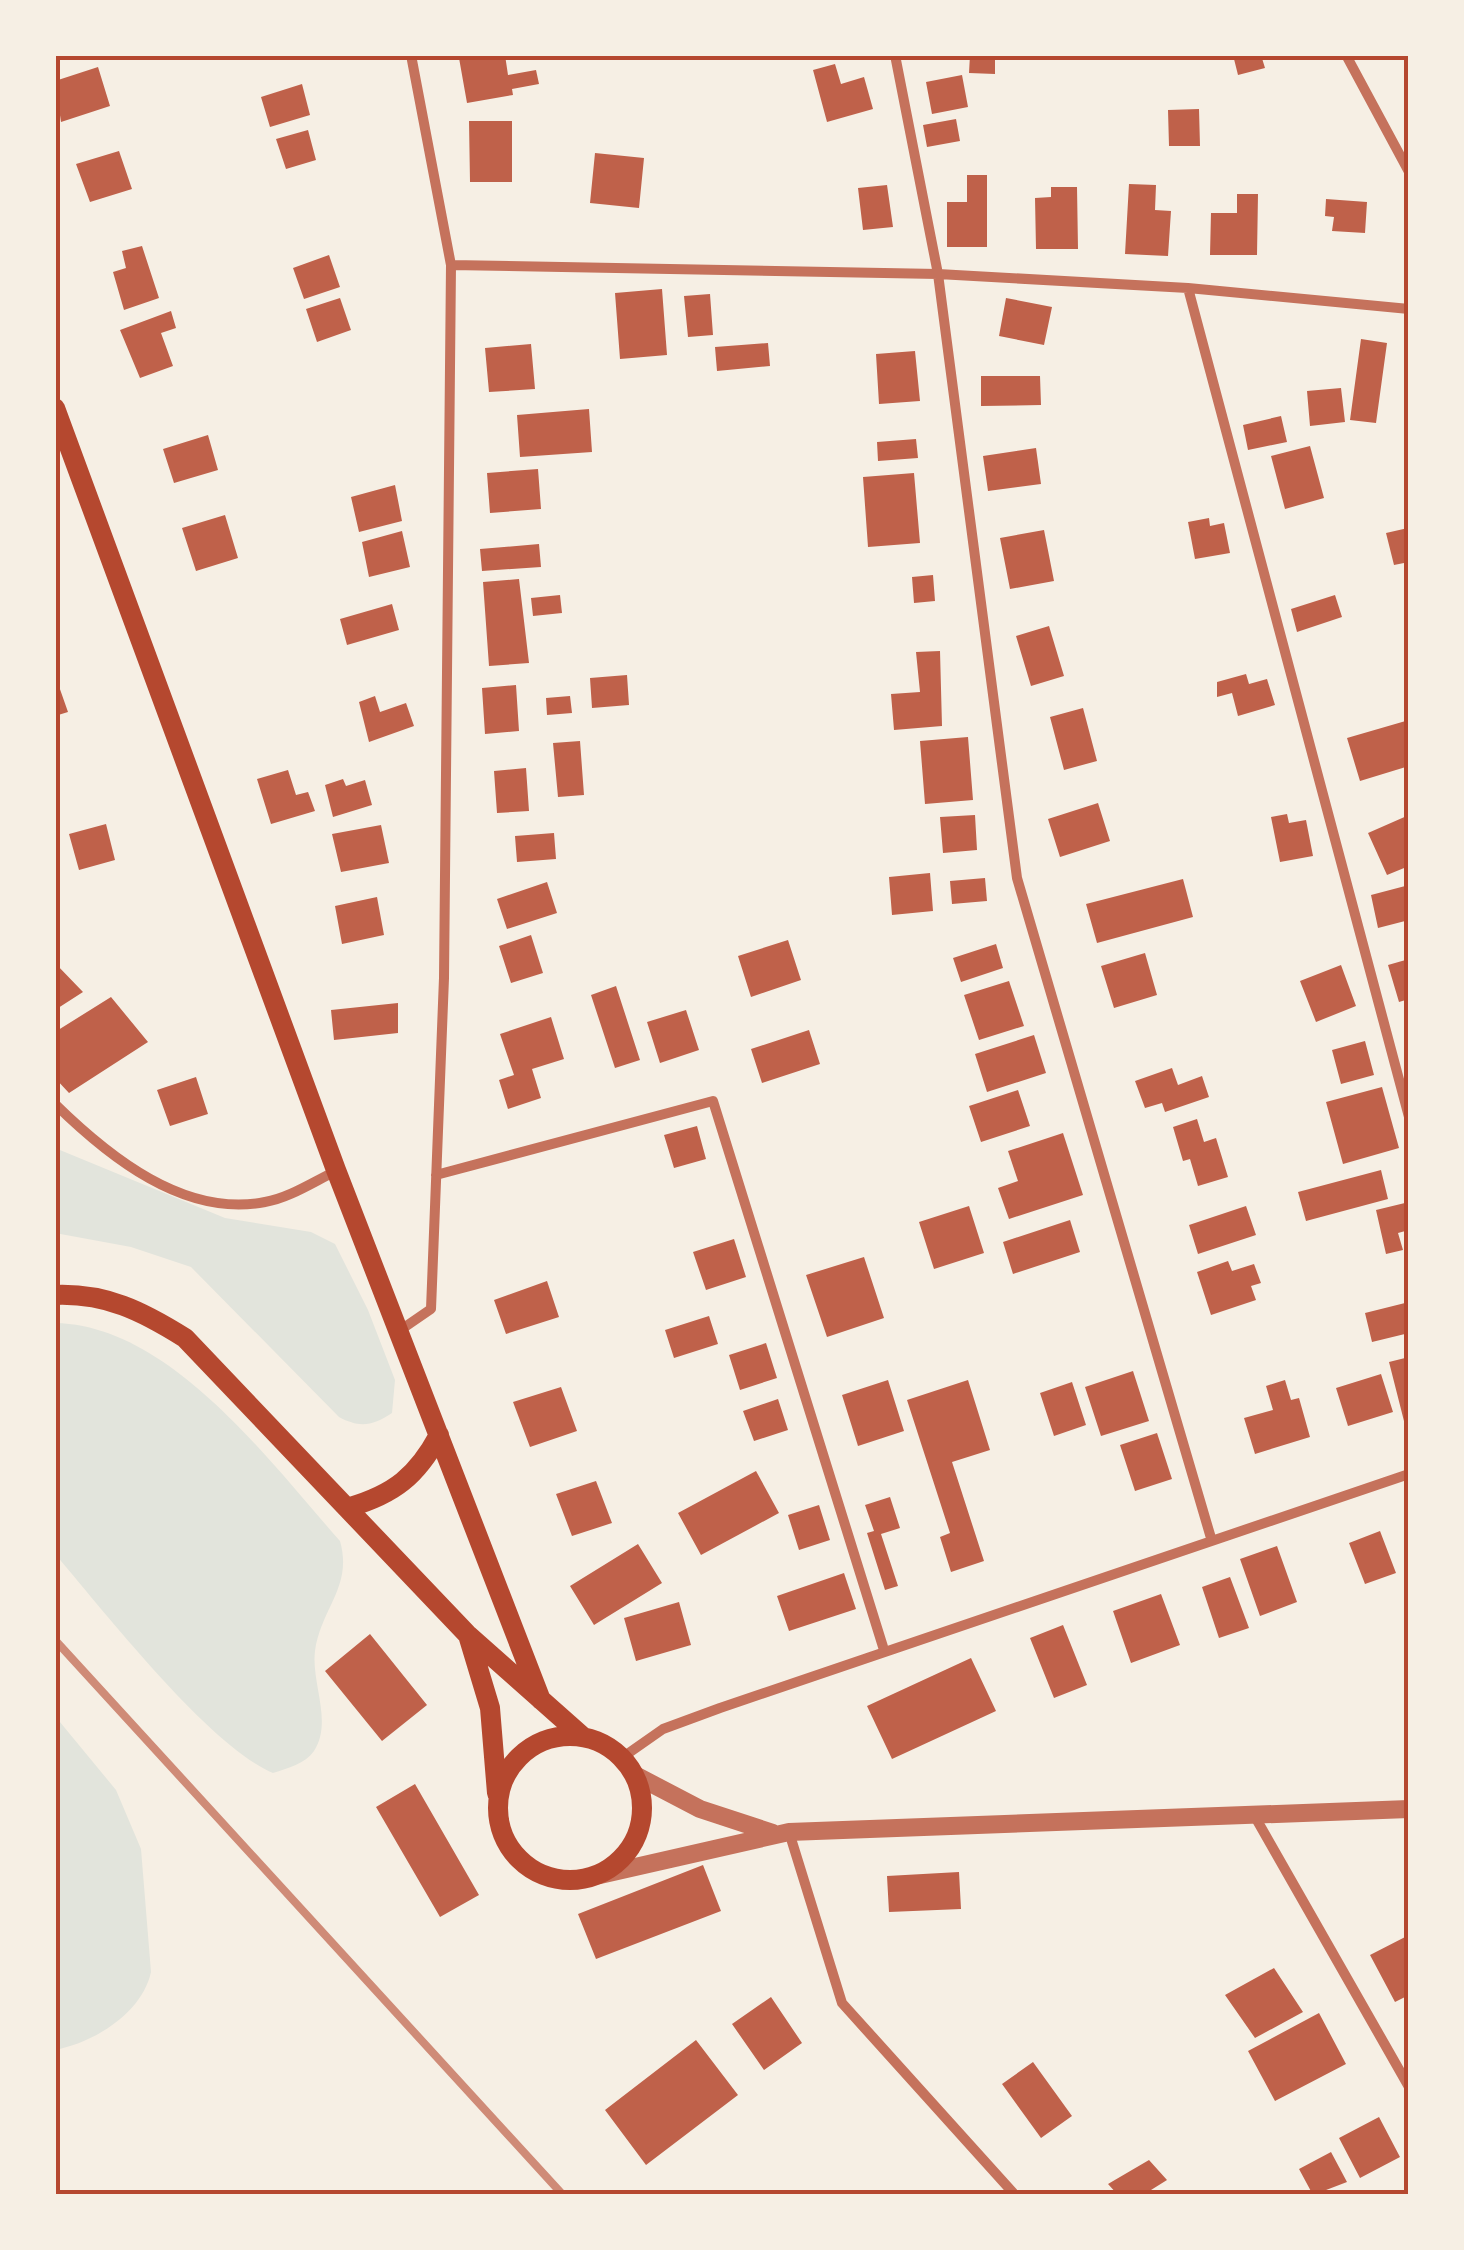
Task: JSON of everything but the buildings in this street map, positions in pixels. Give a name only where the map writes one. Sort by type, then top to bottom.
[{"type":"main road","points":[[55,408],[336,1170],[542,1700]]},
{"type":"main road","points":[[55,1296],[90,1294],[125,1305],[185,1338],[467,1634],[582,1736]]},
{"type":"main road","points":[[350,1507],[382,1498],[413,1476],[439,1434]]},
{"type":"main road","points":[[467,1634],[490,1708],[500,1827],[510,1850],[528,1868],[551,1878],[576,1881],[600,1874],[621,1860],[636,1840],[642,1816],[629,1766],[606,1744],[582,1736],[557,1736],[525,1751],[503,1778],[498,1802]]},
{"type":"street","points":[[398,1332],[431,1309],[444,978],[452,264],[411,55]]},
{"type":"street","points":[[895,55],[938,274],[1017,878],[1211,1538]]},
{"type":"street","points":[[1346,55],[1409,172]]},
{"type":"street","points":[[452,264],[938,274],[1188,288],[1409,309]]},
{"type":"street","points":[[1188,288],[1409,1117]]},
{"type":"street","points":[[436,1175],[713,1100],[884,1650]]},
{"type":"street","points":[[55,1104],[110,1156],[138,1173],[208,1201],[229,1205],[265,1202],[336,1170]]},
{"type":"street","points":[[782,1833],[700,1810],[629,1766],[663,1729],[1211,1538],[1409,1474]]},
{"type":"street","points":[[600,1874],[782,1833],[1409,1809]]},
{"type":"street","points":[[1254,1815],[1409,2087]]},
{"type":"street","points":[[782,1833],[842,2004],[1015,2195]]},
{"type":"shaded area","points":[[55,1148],[225,1218],[311,1232],[335,1244],[368,1310],[395,1380],[392,1413],[366,1424],[339,1417],[191,1267],[131,1247],[55,1233]]},
{"type":"shaded area","points":[[55,1323],[97,1330],[138,1347],[177,1372],[249,1437],[340,1541],[342,1572],[315,1651],[322,1728],[314,1751],[301,1762],[273,1773],[219,1735],[158,1675],[55,1554]]},
{"type":"shaded area","points":[[55,1716],[116,1790],[141,1849],[151,1972],[138,2000],[115,2023],[86,2040],[55,2050]]},
{"type":"railway","points":[[55,1640],[563,2195]]}]
